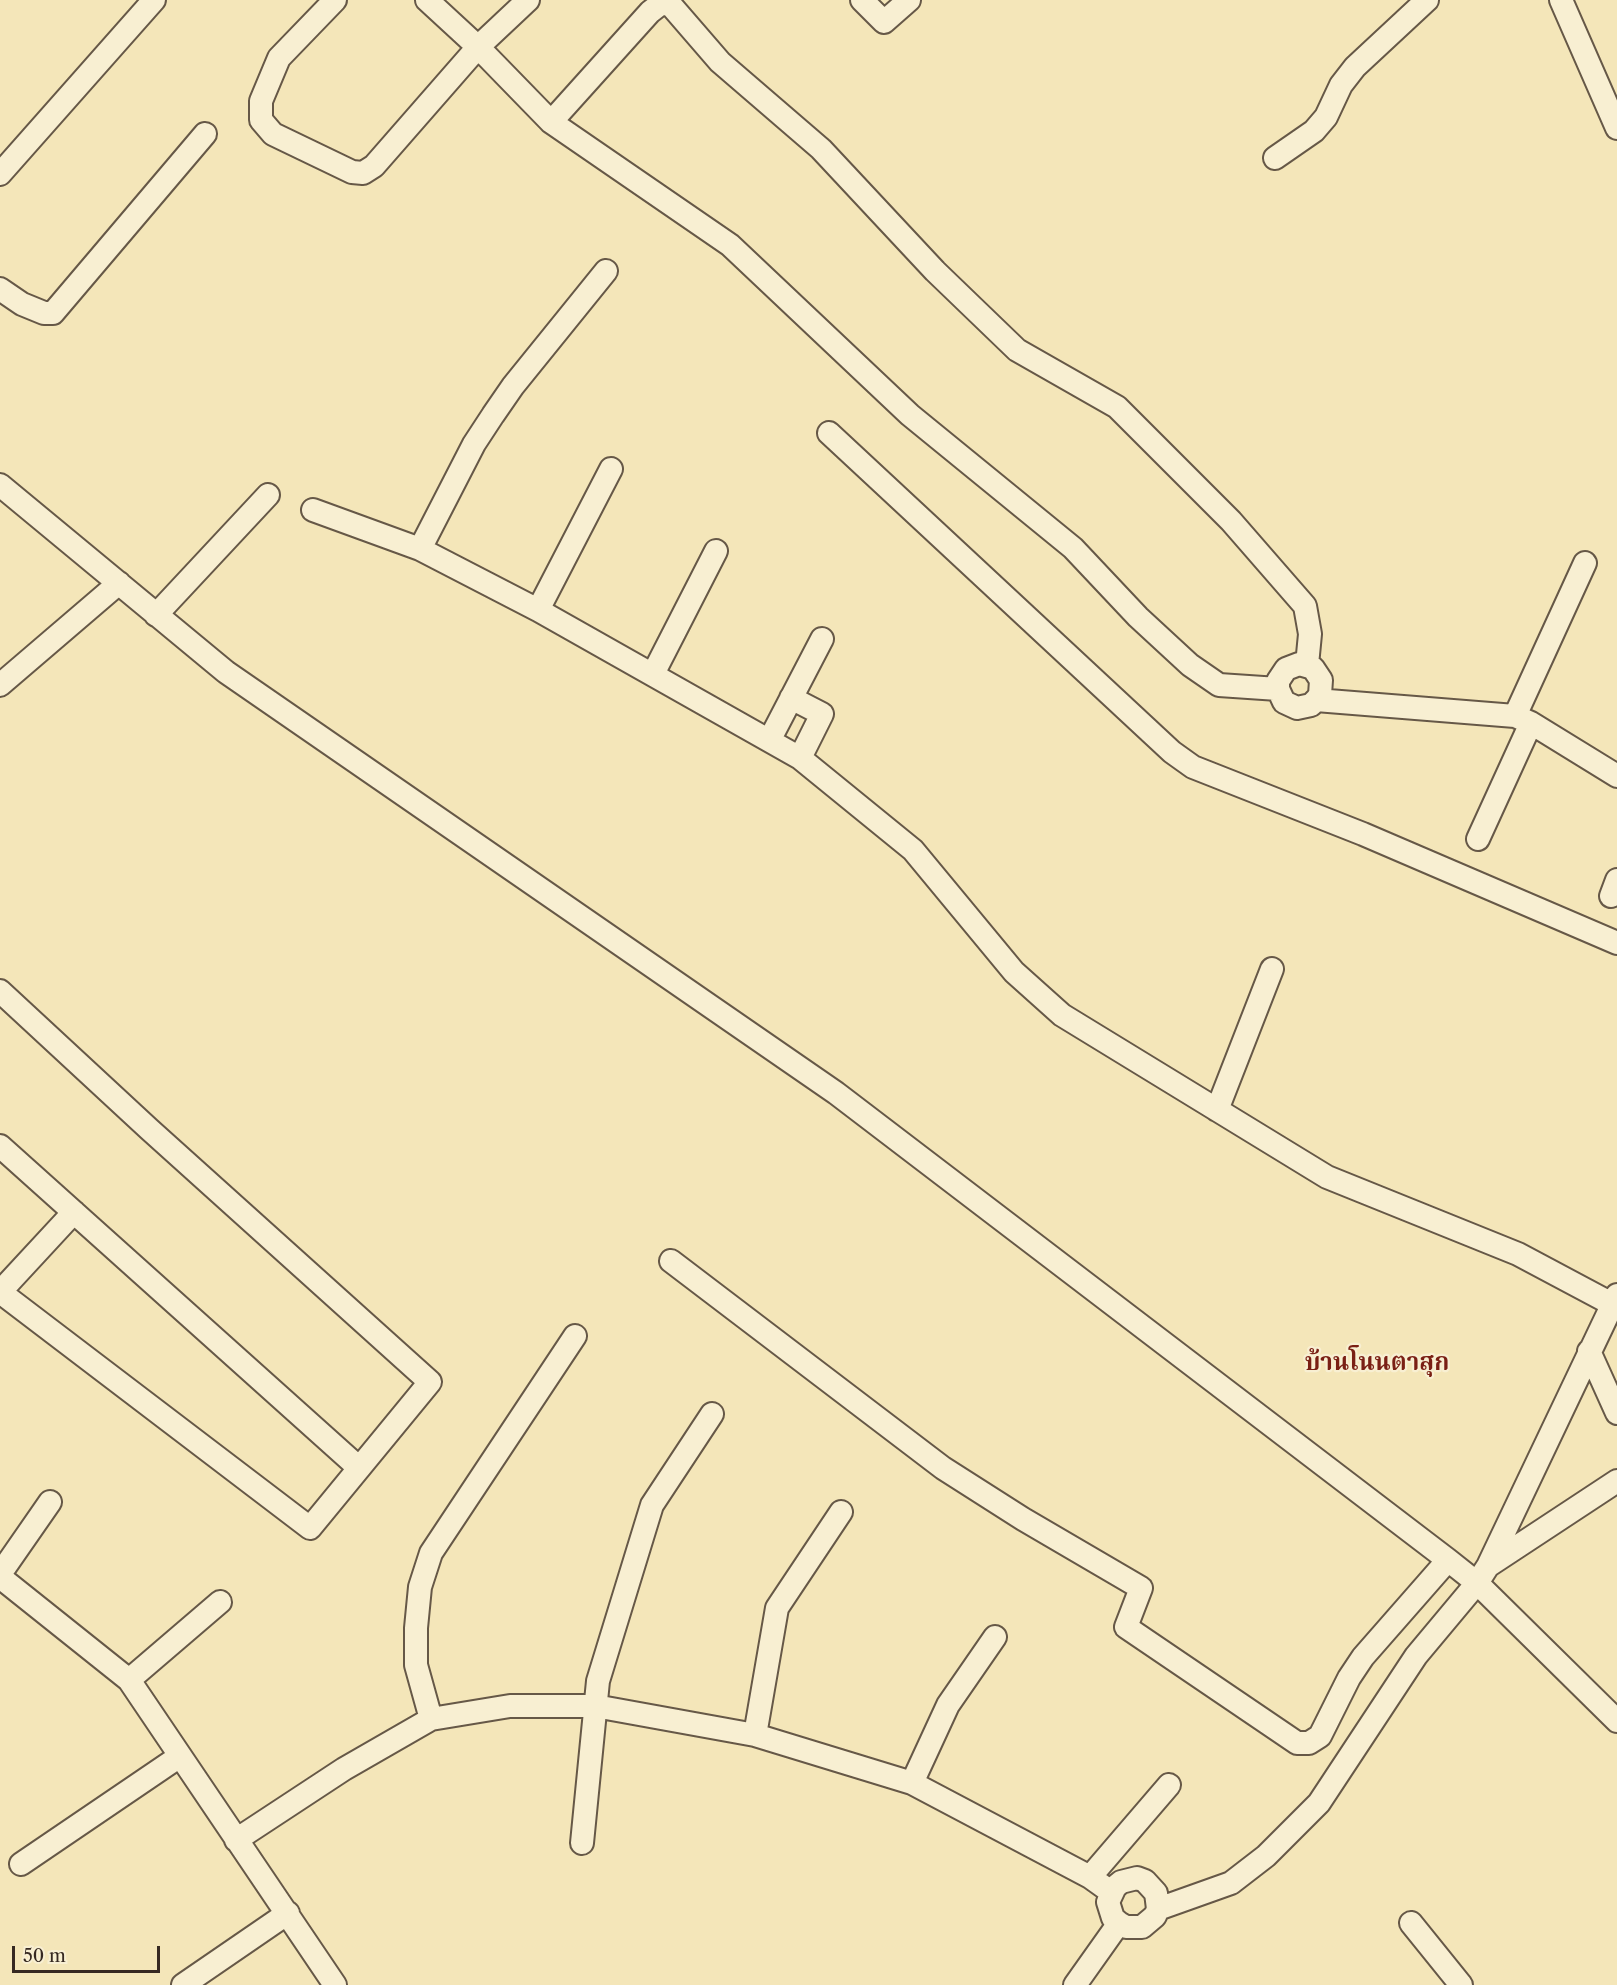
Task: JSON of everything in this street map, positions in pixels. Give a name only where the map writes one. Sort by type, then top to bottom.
[{"type":"street","points":[[0,174],[154,0]]},
{"type":"street","points":[[335,0],[279,58],[261,101],[261,120],[273,134],[352,172],[363,173],[374,166],[478,47],[528,0]]},
{"type":"street","points":[[427,0],[478,47],[551,122],[730,245],[910,415],[1073,548],[1138,617],[1190,665],[1219,685],[1278,689]]},
{"type":"street","points":[[862,0],[884,22],[909,0]]},
{"type":"street","points":[[1275,158],[1314,131],[1326,117],[1341,85],[1355,67],[1427,0]]},
{"type":"street","points":[[1561,0],[1617,128]]},
{"type":"street","points":[[551,122],[650,12],[659,5],[669,3],[720,62],[821,149],[935,271],[1017,350],[1117,407],[1231,521],[1305,606],[1310,634],[1307,665]]},
{"type":"street","points":[[0,289],[22,304],[45,313],[53,313],[205,134]]},
{"type":"street","points":[[420,549],[474,444],[493,415],[513,386],[606,271]]},
{"type":"street","points":[[829,433],[1172,752],[1193,767],[1363,834],[1617,943]]},
{"type":"street","points":[[538,610],[611,469]]},
{"type":"street","points":[[0,485],[226,672],[836,1093],[1448,1560],[1483,1574],[1617,1721]]},
{"type":"street","points":[[156,615],[268,495]]},
{"type":"street","points":[[313,510],[420,549],[538,610],[800,758],[913,850],[1014,972],[1062,1015],[1327,1178],[1518,1254],[1615,1299],[1483,1574],[1416,1656],[1319,1803],[1266,1856],[1231,1883],[1158,1909]]},
{"type":"street","points":[[653,674],[716,551]]},
{"type":"street","points":[[1478,839],[1585,563]]},
{"type":"street","points":[[0,685],[118,583]]},
{"type":"street","points":[[770,740],[822,639]]},
{"type":"street","points":[[1292,665],[1307,665],[1313,668],[1321,680],[1320,694],[1316,700],[1311,705],[1297,708],[1284,702],[1278,689],[1278,681],[1286,669],[1292,665]]},
{"type":"street","points":[[791,698],[822,714],[800,758]]},
{"type":"street","points":[[1316,700],[1523,719],[1617,776]]},
{"type":"street","points":[[1217,1110],[1272,969]]},
{"type":"street","points":[[0,991],[430,1382],[310,1528],[0,1292],[74,1212]]},
{"type":"street","points":[[0,1146],[358,1467]]},
{"type":"street","points":[[671,1261],[943,1468],[1023,1519],[1141,1587],[1126,1628],[1297,1743],[1309,1743],[1320,1736],[1349,1678],[1363,1657],[1448,1560]]},
{"type":"street","points":[[431,1719],[417,1665],[416,1628],[420,1587],[431,1553],[575,1336]]},
{"type":"street","points":[[1589,1351],[1617,1413]]},
{"type":"street","points":[[582,1843],[598,1681],[652,1505],[712,1414]]},
{"type":"street","points":[[1483,1574],[1617,1481]]},
{"type":"street","points":[[50,1502],[0,1575],[129,1680],[335,1985]]},
{"type":"street","points":[[755,1735],[777,1608],[841,1512]]},
{"type":"street","points":[[129,1680],[220,1602]]},
{"type":"street","points":[[912,1783],[948,1705],[995,1637]]},
{"type":"street","points":[[236,1839],[344,1769],[431,1719],[510,1706],[595,1706],[755,1735],[912,1783],[1090,1877],[1111,1892]]},
{"type":"street","points":[[21,1864],[180,1756]]},
{"type":"street","points":[[1090,1877],[1169,1785]]},
{"type":"street","points":[[1129,1879],[1145,1881],[1156,1893],[1158,1909],[1155,1916],[1142,1927],[1126,1927],[1119,1923],[1109,1910],[1111,1892],[1121,1881],[1129,1879]]},
{"type":"street","points":[[183,1985],[288,1913]]},
{"type":"street","points":[[1075,1985],[1119,1923]]},
{"type":"street","points":[[1411,1923],[1461,1985]]},
{"type":"district","name":"บ้านโนนตาสุก","points":[[1377,1363]]}]
